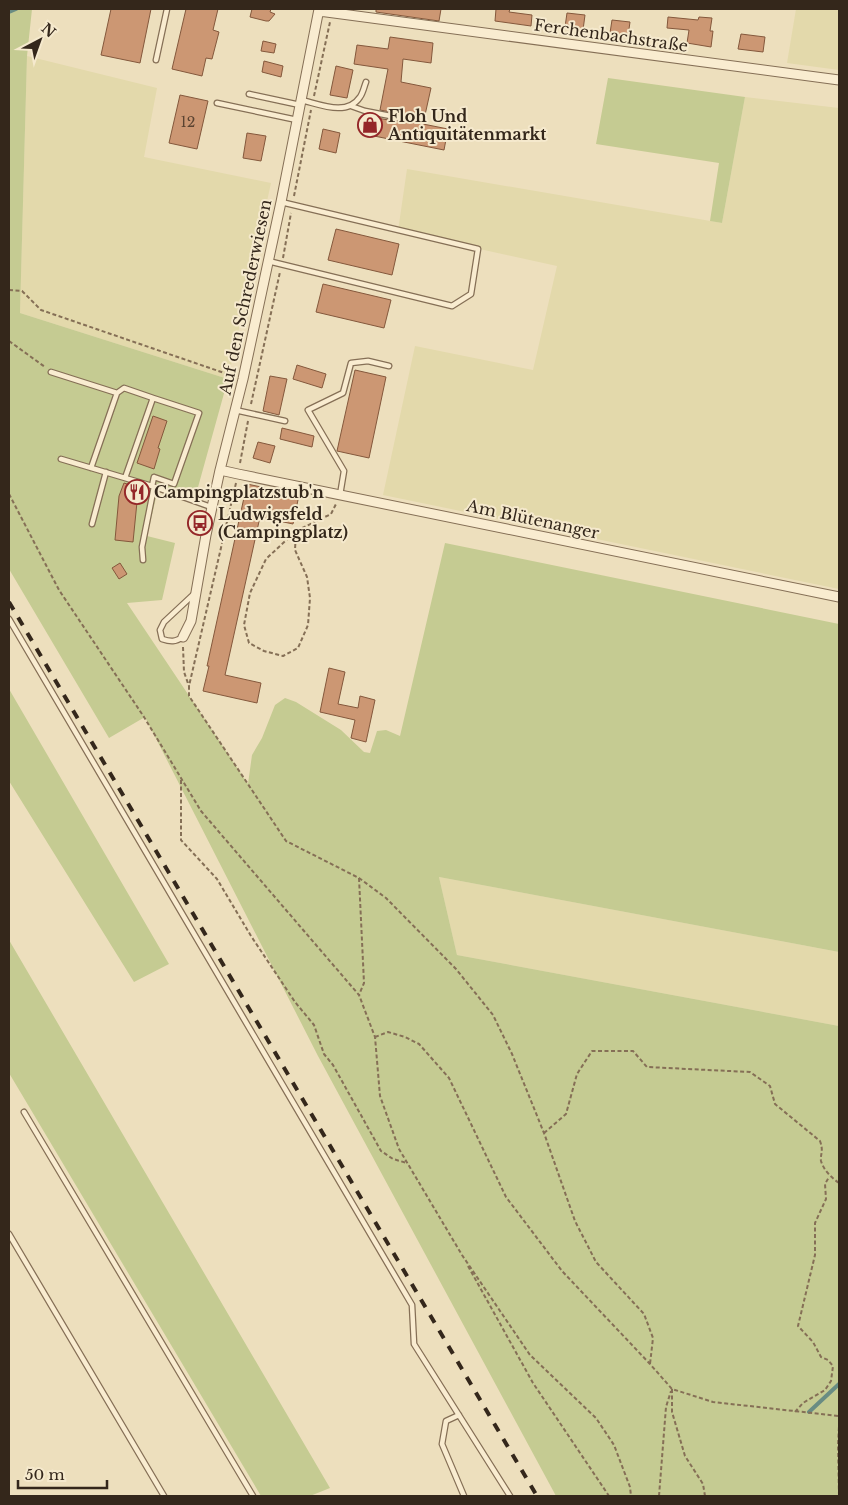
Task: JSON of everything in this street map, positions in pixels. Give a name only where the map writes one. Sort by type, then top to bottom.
[{"type":"street","name":"Ferchenbachstraße","points":[[319,10],[839,80]]},
{"type":"street","name":"Auf den Schrederwiesen","points":[[183,637],[191,621],[220,470],[243,380],[319,10]]},
{"type":"street","name":"Am Blütenanger","points":[[220,470],[839,597]]},
{"type":"lane","points":[[156,60],[167,9]]},
{"type":"lane","points":[[351,106],[360,97],[366,82]]},
{"type":"lane","points":[[249,94],[313,102],[332,108],[351,106],[365,111],[406,119]]},
{"type":"lane","points":[[217,102],[297,120]]},
{"type":"lane","points":[[268,262],[452,306],[471,294],[478,249],[281,202]]},
{"type":"lane","points":[[340,495],[344,471],[308,410],[343,393],[351,363],[368,361],[389,366]]},
{"type":"lane","points":[[51,372],[117,393]]},
{"type":"lane","points":[[91,468],[117,393],[124,388],[199,413],[174,484],[154,478],[142,547],[143,560]]},
{"type":"lane","points":[[125,478],[153,398]]},
{"type":"lane","points":[[235,410],[285,421]]},
{"type":"lane","points":[[61,459],[153,486],[213,507]]},
{"type":"lane","points":[[92,524],[106,472]]},
{"type":"lane","points":[[183,637],[177,641],[170,642],[162,639],[160,630],[164,622],[196,592]]},
{"type":"lane","points":[[9,619],[412,1306],[414,1344],[510,1496]]},
{"type":"lane","points":[[24,1112],[253,1496]]},
{"type":"lane","points":[[9,1234],[164,1496]]},
{"type":"lane","points":[[459,1414],[446,1421],[442,1444],[464,1496]]},
{"type":"path","points":[[332,13],[292,206],[282,265],[238,474],[189,686],[189,696],[286,841],[359,878],[386,898],[438,949],[493,1015],[512,1054],[544,1133],[575,1222],[596,1262],[644,1314],[653,1338],[650,1364]]},
{"type":"path","points":[[9,290],[22,291],[41,310],[243,380]]},
{"type":"path","points":[[9,341],[51,372]]},
{"type":"path","points":[[9,494],[59,590],[144,717],[201,811],[359,995],[375,1037],[380,1096],[399,1149],[462,1255],[533,1383],[609,1496]]},
{"type":"path","points":[[296,531],[296,550],[307,577],[310,598],[308,625],[298,648],[283,656],[264,651],[249,643],[244,626],[250,593],[266,559],[296,531],[331,514],[340,495]]},
{"type":"path","points":[[183,637],[184,672],[189,686]]},
{"type":"path","points":[[181,778],[181,840],[216,879],[256,943],[314,1025],[324,1054],[333,1065],[381,1151],[393,1159],[407,1163]]},
{"type":"path","points":[[359,878],[364,983],[359,995]]},
{"type":"path","points":[[375,1037],[388,1032],[405,1037],[419,1044],[443,1071],[506,1197],[562,1271],[672,1389],[713,1402],[839,1416]]},
{"type":"path","points":[[544,1133],[566,1114],[576,1074],[592,1051],[633,1051],[647,1067],[750,1072],[770,1086],[775,1104],[820,1141],[823,1150],[821,1161],[829,1176],[839,1184]]},
{"type":"path","points":[[794,1412],[803,1403],[825,1390],[830,1381],[833,1366],[828,1360],[821,1357],[812,1342],[798,1326],[815,1255],[815,1223],[826,1199],[825,1184],[829,1176]]},
{"type":"path","points":[[462,1255],[530,1355],[596,1418],[614,1445],[630,1487],[631,1496]]},
{"type":"path","points":[[659,1496],[666,1407],[672,1389]]},
{"type":"path","points":[[672,1389],[672,1412],[685,1456],[703,1484],[705,1496]]},
{"type":"path","points":[[839,1426],[839,1496]]},
{"type":"shaded area","points":[[796,9],[839,9],[839,70],[787,63]]},
{"type":"shaded area","points":[[27,56],[157,88],[144,157],[271,183],[228,379],[20,313]]},
{"type":"shaded area","points":[[745,97],[839,108],[839,589],[383,495],[415,346],[533,370],[557,266],[398,231],[407,169],[722,223]]},
{"type":"shaded area","points":[[439,877],[839,952],[839,1026],[457,955]]},
{"type":"green space","points":[[9,9],[32,9],[27,56],[20,313],[228,379],[195,498],[159,485],[147,536],[175,543],[162,600],[127,603],[248,784],[252,755],[262,738],[275,705],[285,698],[296,702],[341,730],[364,752],[370,753],[377,731],[386,730],[400,736],[445,543],[839,624],[839,952],[439,877],[457,955],[839,1026],[839,1496],[556,1496],[318,1056],[145,717],[109,738],[9,569]]},
{"type":"green space","points":[[608,78],[745,97],[722,223],[710,221],[719,163],[596,144]]},
{"type":"green space","points":[[9,689],[169,964],[134,982],[9,781]]},
{"type":"green space","points":[[9,940],[330,1488],[310,1496],[261,1496],[9,1073]]},
{"type":"building","points":[[111,9],[151,9],[140,63],[101,55]]},
{"type":"building","points":[[186,9],[218,9],[213,30],[219,32],[212,59],[206,58],[202,76],[172,69]]},
{"type":"building","points":[[252,9],[271,9],[270,12],[275,14],[269,21],[266,21],[250,17]]},
{"type":"building","points":[[376,9],[441,9],[439,21],[376,12]]},
{"type":"building","points":[[496,9],[510,9],[509,12],[532,15],[531,26],[495,21]]},
{"type":"building","points":[[567,13],[585,15],[583,30],[565,27]]},
{"type":"building","points":[[668,17],[698,20],[699,17],[712,18],[710,31],[713,31],[711,47],[687,43],[689,30],[667,28]]},
{"type":"building","points":[[612,20],[630,22],[628,36],[610,33]]},
{"type":"building","points":[[741,34],[765,37],[763,52],[738,49]]},
{"type":"building","points":[[390,37],[433,43],[431,63],[403,59],[401,82],[431,88],[423,124],[448,129],[444,150],[374,136],[377,118],[406,123],[410,119],[407,115],[380,110],[388,69],[354,64],[357,45],[388,49]]},
{"type":"building","points":[[263,41],[276,44],[274,53],[261,51]]},
{"type":"building","points":[[264,61],[283,66],[281,77],[262,72]]},
{"type":"building","points":[[336,66],[353,70],[347,98],[330,95]]},
{"type":"building","points":[[180,95],[208,101],[197,149],[169,143]]},
{"type":"building","points":[[323,129],[340,133],[336,153],[319,149]]},
{"type":"building","points":[[247,133],[266,136],[261,161],[243,158]]},
{"type":"building","points":[[336,229],[399,244],[392,275],[328,260]]},
{"type":"building","points":[[323,284],[391,300],[384,328],[316,312]]},
{"type":"building","points":[[297,365],[326,374],[322,388],[293,379]]},
{"type":"building","points":[[355,370],[386,377],[369,458],[337,451]]},
{"type":"building","points":[[270,376],[287,379],[279,415],[263,411]]},
{"type":"building","points":[[153,416],[167,421],[158,448],[160,449],[154,469],[137,463]]},
{"type":"building","points":[[282,428],[314,436],[312,447],[280,439]]},
{"type":"building","points":[[258,442],[275,446],[270,463],[253,458]]},
{"type":"building","points":[[124,483],[146,490],[142,503],[137,502],[133,542],[115,540],[119,496]]},
{"type":"building","points":[[247,484],[299,495],[293,524],[260,517],[225,675],[261,683],[257,703],[203,691]]},
{"type":"building","points":[[120,563],[127,574],[119,579],[112,568]]},
{"type":"building","points":[[329,668],[345,672],[338,704],[358,708],[360,696],[375,700],[366,742],[351,738],[355,720],[320,712]]},
{"type":"waterway","points":[[9,12],[16,9]]},
{"type":"waterway","points":[[809,1412],[839,1384]]},
{"type":"railway","points":[[9,602],[537,1496]]},
{"type":"place","name":"Floh Und Antiquitätenmarkt","points":[[370,125]]},
{"type":"place","name":"Campingplatzstub'n","points":[[137,492]]},
{"type":"place","name":"Ludwigsfeld (Campingplatz)","points":[[200,523]]}]
